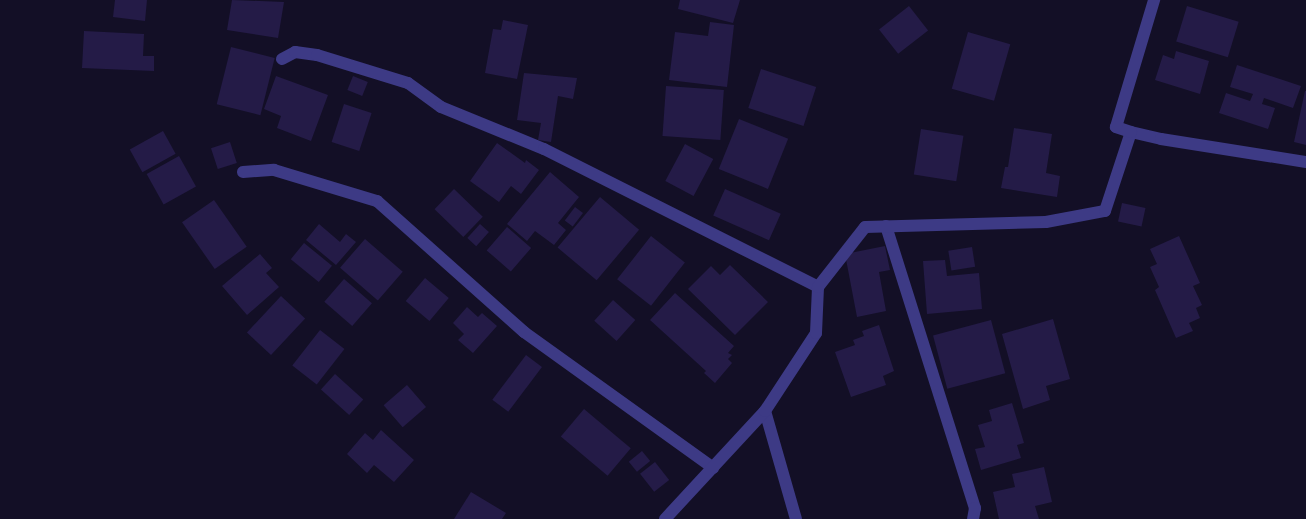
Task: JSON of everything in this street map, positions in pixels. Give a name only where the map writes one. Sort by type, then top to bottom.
[{"type":"street","points":[[1154,0],[1116,127],[1160,139],[1306,162]]},
{"type":"street","points":[[282,59],[295,52],[317,55],[408,83],[441,107],[544,148],[818,287]]},
{"type":"street","points":[[665,519],[765,412],[816,333],[818,287],[865,227],[1046,222],[1106,211],[1131,132]]},
{"type":"street","points":[[243,172],[274,170],[377,201],[524,332],[713,468]]},
{"type":"street","points":[[886,226],[975,508],[974,519]]},
{"type":"street","points":[[765,412],[796,519]]},
{"type":"building","points":[[115,0],[147,0],[145,21],[113,17]]},
{"type":"building","points":[[232,0],[284,2],[278,38],[227,30]]},
{"type":"building","points":[[680,0],[740,0],[733,23],[678,9]]},
{"type":"building","points":[[909,6],[928,30],[898,54],[879,29]]},
{"type":"building","points":[[1187,6],[1239,22],[1228,57],[1176,41]]},
{"type":"building","points":[[503,20],[528,25],[517,79],[485,73],[493,29],[501,30]]},
{"type":"building","points":[[710,22],[734,25],[727,87],[669,80],[675,32],[708,36]]},
{"type":"building","points":[[84,31],[144,34],[143,56],[154,56],[154,71],[82,68]]},
{"type":"building","points":[[968,32],[1010,44],[994,101],[952,89]]},
{"type":"building","points":[[231,47],[275,58],[260,115],[217,104]]},
{"type":"building","points":[[1176,51],[1209,61],[1200,94],[1155,80],[1163,55],[1174,59]]},
{"type":"building","points":[[1237,65],[1301,86],[1293,108],[1264,98],[1262,104],[1275,108],[1268,129],[1219,113],[1226,93],[1250,101],[1253,94],[1230,87]]},
{"type":"building","points":[[761,69],[816,87],[803,126],[748,108]]},
{"type":"building","points":[[524,73],[577,78],[573,99],[558,96],[551,142],[538,140],[541,123],[517,120]]},
{"type":"building","points":[[276,76],[328,95],[311,141],[277,128],[281,116],[264,109]]},
{"type":"building","points":[[353,76],[368,82],[362,96],[347,90]]},
{"type":"building","points":[[666,86],[724,90],[720,140],[663,136]]},
{"type":"building","points":[[1306,91],[1306,145],[1294,142]]},
{"type":"building","points":[[344,104],[372,113],[359,151],[332,142]]},
{"type":"building","points":[[739,119],[788,139],[768,189],[719,169]]},
{"type":"building","points":[[1014,128],[1052,134],[1046,173],[1060,176],[1057,197],[1001,188],[1005,167],[1008,167]]},
{"type":"building","points":[[921,129],[963,136],[956,181],[914,174]]},
{"type":"building","points":[[163,131],[176,154],[142,172],[130,149]]},
{"type":"building","points":[[230,142],[237,163],[218,169],[211,148]]},
{"type":"building","points":[[497,143],[525,163],[526,160],[539,170],[521,194],[511,186],[499,202],[470,181]]},
{"type":"building","points":[[685,144],[713,159],[694,196],[665,181]]},
{"type":"building","points":[[179,156],[196,187],[164,205],[147,174]]},
{"type":"building","points":[[550,172],[579,197],[558,223],[566,230],[554,245],[535,231],[527,241],[507,224]]},
{"type":"building","points":[[454,189],[483,217],[463,237],[435,209]]},
{"type":"building","points":[[725,189],[781,214],[769,240],[713,215]]},
{"type":"building","points":[[600,197],[639,230],[597,280],[558,248]]},
{"type":"building","points":[[214,200],[247,247],[215,269],[182,222]]},
{"type":"building","points":[[1122,203],[1145,208],[1142,227],[1118,222]]},
{"type":"building","points":[[575,207],[583,213],[573,227],[565,221]]},
{"type":"building","points":[[319,224],[340,242],[346,234],[356,242],[336,265],[306,240]]},
{"type":"building","points":[[480,224],[489,232],[476,246],[467,238]]},
{"type":"building","points":[[507,227],[531,248],[511,271],[487,250]]},
{"type":"building","points":[[651,236],[685,262],[651,306],[617,279]]},
{"type":"building","points":[[1179,236],[1200,283],[1193,286],[1202,305],[1196,308],[1200,318],[1189,323],[1193,331],[1176,338],[1155,290],[1159,287],[1150,267],[1157,264],[1150,249]]},
{"type":"building","points":[[365,239],[403,272],[378,300],[340,268]]},
{"type":"building","points":[[304,243],[332,266],[319,282],[291,259]]},
{"type":"building","points":[[885,246],[890,270],[879,272],[886,311],[857,317],[845,254]]},
{"type":"building","points":[[972,247],[975,267],[951,271],[948,251]]},
{"type":"building","points":[[260,254],[272,268],[266,273],[279,287],[247,315],[222,286]]},
{"type":"building","points":[[945,260],[947,276],[979,273],[982,309],[927,314],[923,261]]},
{"type":"building","points":[[730,265],[768,302],[735,335],[688,289],[711,266],[720,275]]},
{"type":"building","points":[[425,278],[449,298],[429,321],[406,301]]},
{"type":"building","points":[[344,279],[372,303],[352,326],[324,302]]},
{"type":"building","points":[[675,293],[734,346],[728,353],[732,355],[728,359],[732,363],[715,383],[704,373],[706,371],[650,320]]},
{"type":"building","points":[[281,296],[305,319],[271,355],[247,333]]},
{"type":"building","points":[[613,300],[635,320],[617,341],[594,321]]},
{"type":"building","points":[[467,307],[478,317],[482,313],[497,326],[473,353],[458,340],[464,334],[453,323]]},
{"type":"building","points":[[1053,319],[1070,379],[1046,386],[1050,400],[1023,409],[1002,334]]},
{"type":"building","points":[[991,320],[1005,373],[947,389],[933,336]]},
{"type":"building","points":[[879,325],[894,371],[883,376],[886,385],[851,397],[835,352],[855,345],[853,340],[864,336],[862,331]]},
{"type":"building","points":[[320,330],[344,349],[317,385],[292,365]]},
{"type":"building","points":[[526,355],[542,367],[508,412],[492,400]]},
{"type":"building","points":[[335,374],[363,399],[349,415],[321,390]]},
{"type":"building","points":[[407,385],[426,407],[403,427],[384,405]]},
{"type":"building","points":[[1012,403],[1024,443],[1017,445],[1021,458],[981,470],[975,449],[985,447],[978,425],[992,421],[989,410]]},
{"type":"building","points":[[584,409],[631,448],[608,476],[561,437]]},
{"type":"building","points":[[381,430],[414,460],[394,482],[374,465],[367,473],[347,454],[365,433],[373,440]]},
{"type":"building","points":[[642,451],[650,461],[637,472],[629,462]]},
{"type":"building","points":[[655,462],[669,480],[654,492],[640,474]]},
{"type":"building","points":[[1044,467],[1052,502],[1035,506],[1039,519],[999,519],[993,492],[1015,487],[1012,474]]},
{"type":"building","points":[[471,492],[506,513],[502,519],[454,519]]}]
